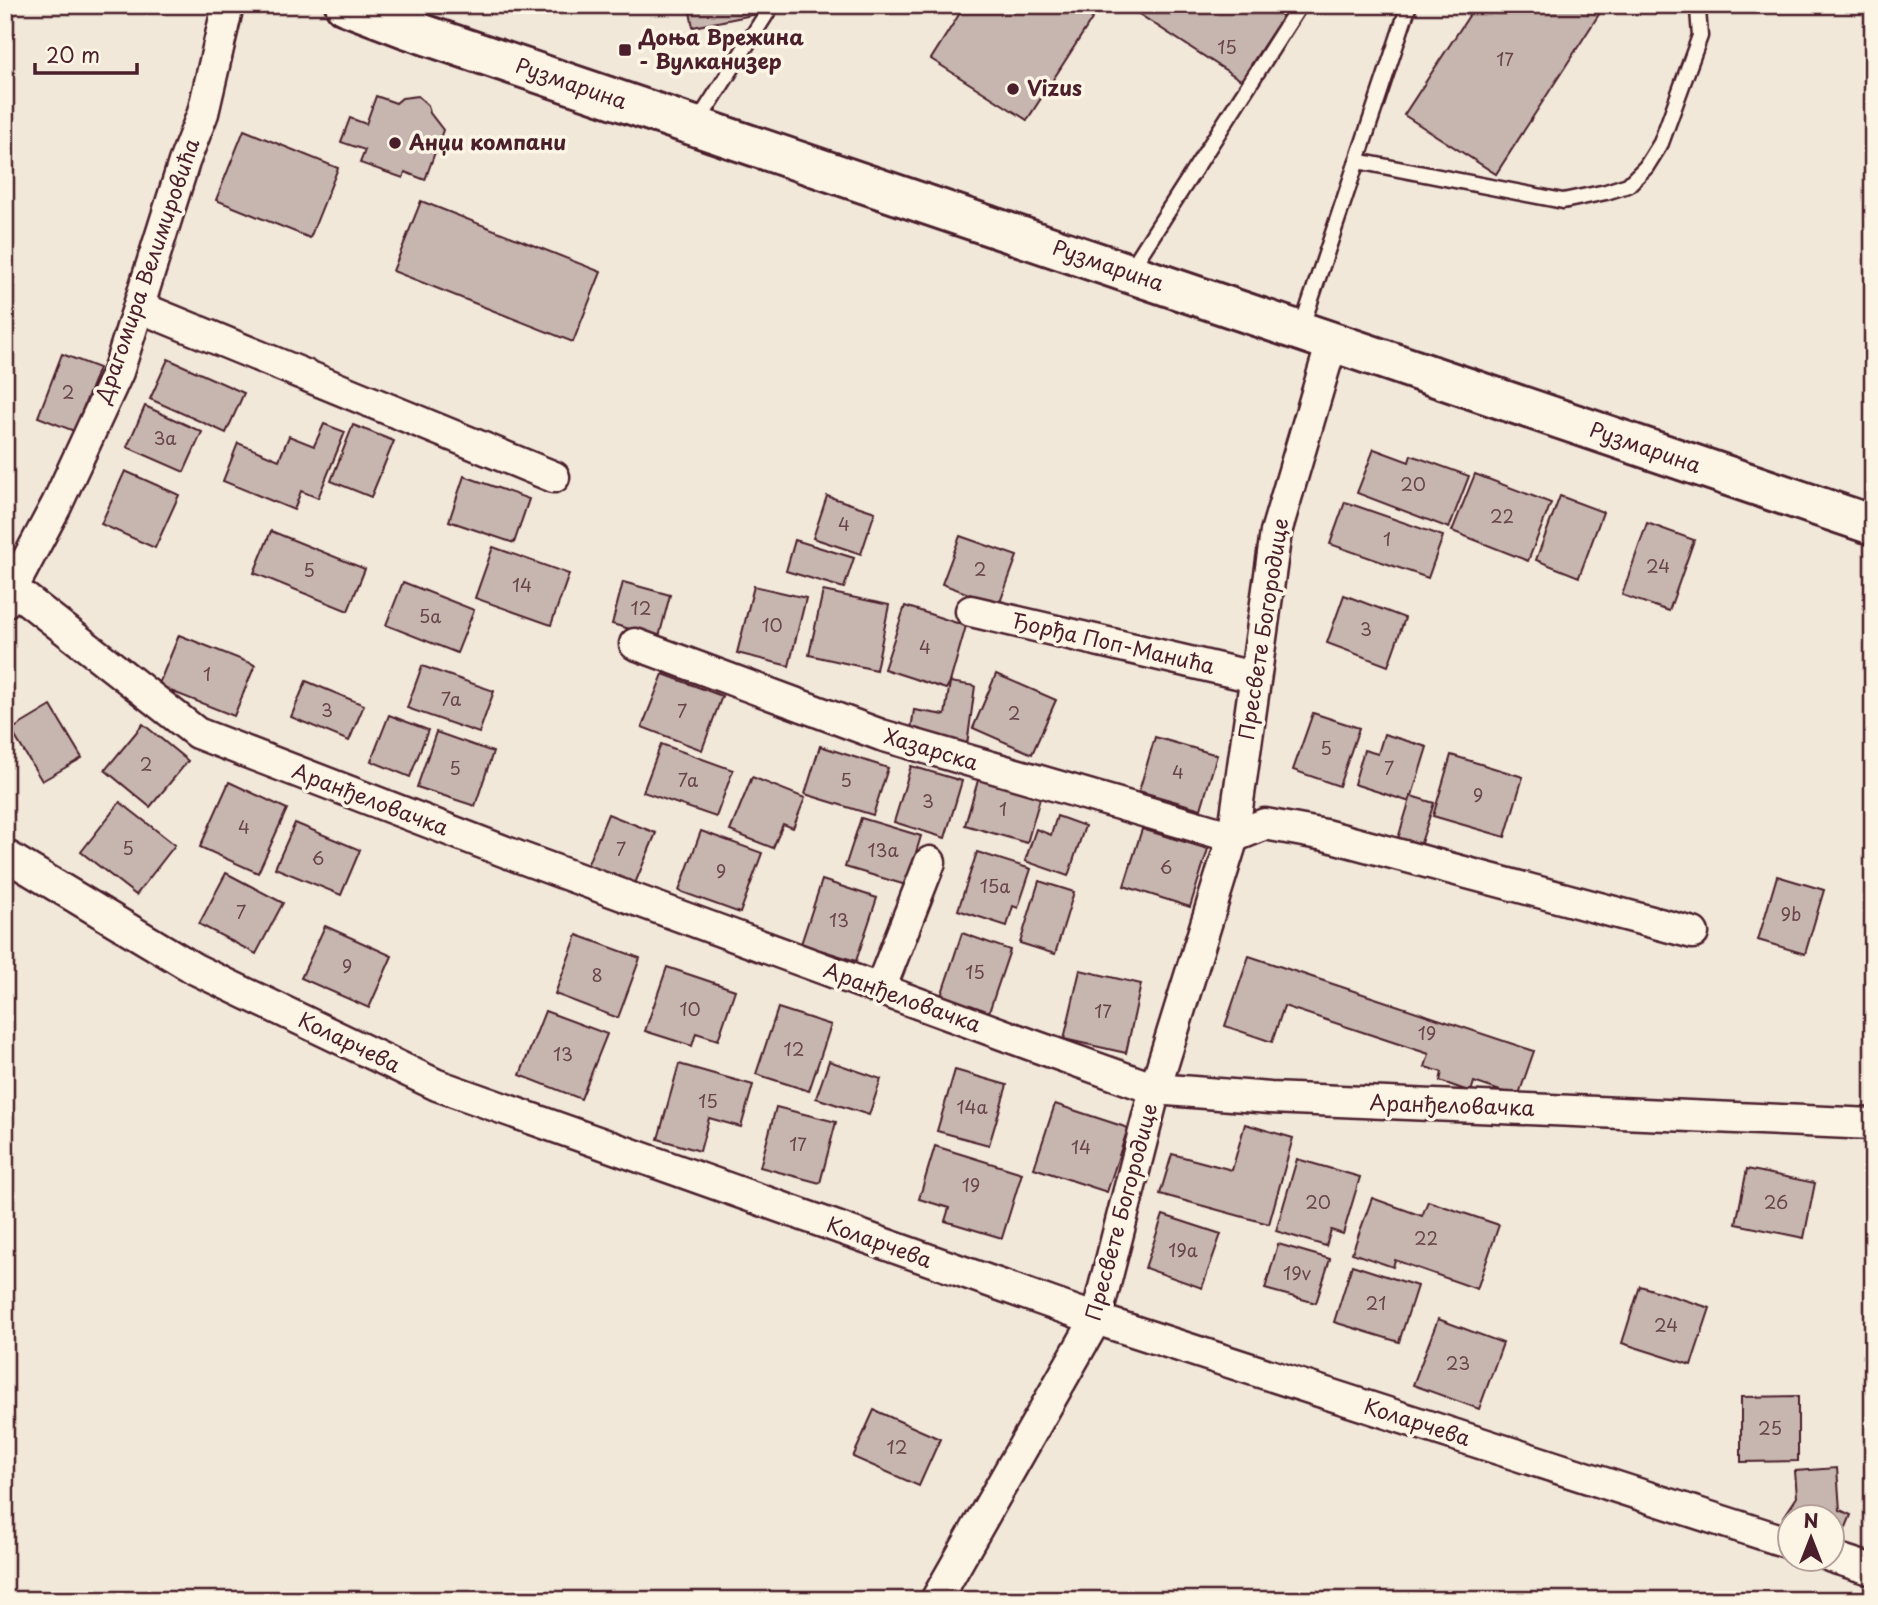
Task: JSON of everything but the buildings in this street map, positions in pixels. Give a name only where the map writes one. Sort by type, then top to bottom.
[{"type":"main road","name":"Рузмарина","points":[[345,5],[416,17],[695,126],[1873,525]]},
{"type":"street","name":"Драгомира Велимировића","points":[[9,595],[57,504],[113,384],[184,162],[203,113],[228,5]]},
{"type":"street","points":[[139,307],[554,477]]},
{"type":"street","name":"Пресвете Богородице","points":[[936,1600],[1096,1319],[1155,1088],[1233,837],[1276,532],[1317,337]]},
{"type":"street","name":"Аранђеловачка","points":[[9,595],[197,733],[519,857],[1155,1088],[1270,1098],[1873,1124]]},
{"type":"street","name":"Ђорђа Поп-Манића","points":[[971,611],[1254,677]]},
{"type":"street","name":"Хазарска","points":[[635,644],[881,735],[1233,837]]},
{"type":"street","points":[[1233,837],[1265,824],[1325,835],[1693,933]]},
{"type":"street","name":"Коларчева","points":[[5,855],[195,969],[436,1085],[1096,1319],[1776,1538]]},
{"type":"street","points":[[880,989],[930,862]]},
{"type":"street","points":[[1846,1561],[1873,1570]]},
{"type":"lane","points":[[695,126],[772,5]]},
{"type":"lane","points":[[1128,273],[1300,5]]},
{"type":"lane","points":[[1317,337],[1357,161],[1409,5]]},
{"type":"lane","points":[[1357,161],[1563,201],[1628,185],[1646,167],[1661,142],[1700,36],[1698,10],[1693,5]]},
{"type":"place","name":"Доња Врежина - Вулканизер","points":[[625,50]]},
{"type":"place","name":"Vizus","points":[[1013,89]]},
{"type":"place","name":"Анџи компани","points":[[395,143]]}]
